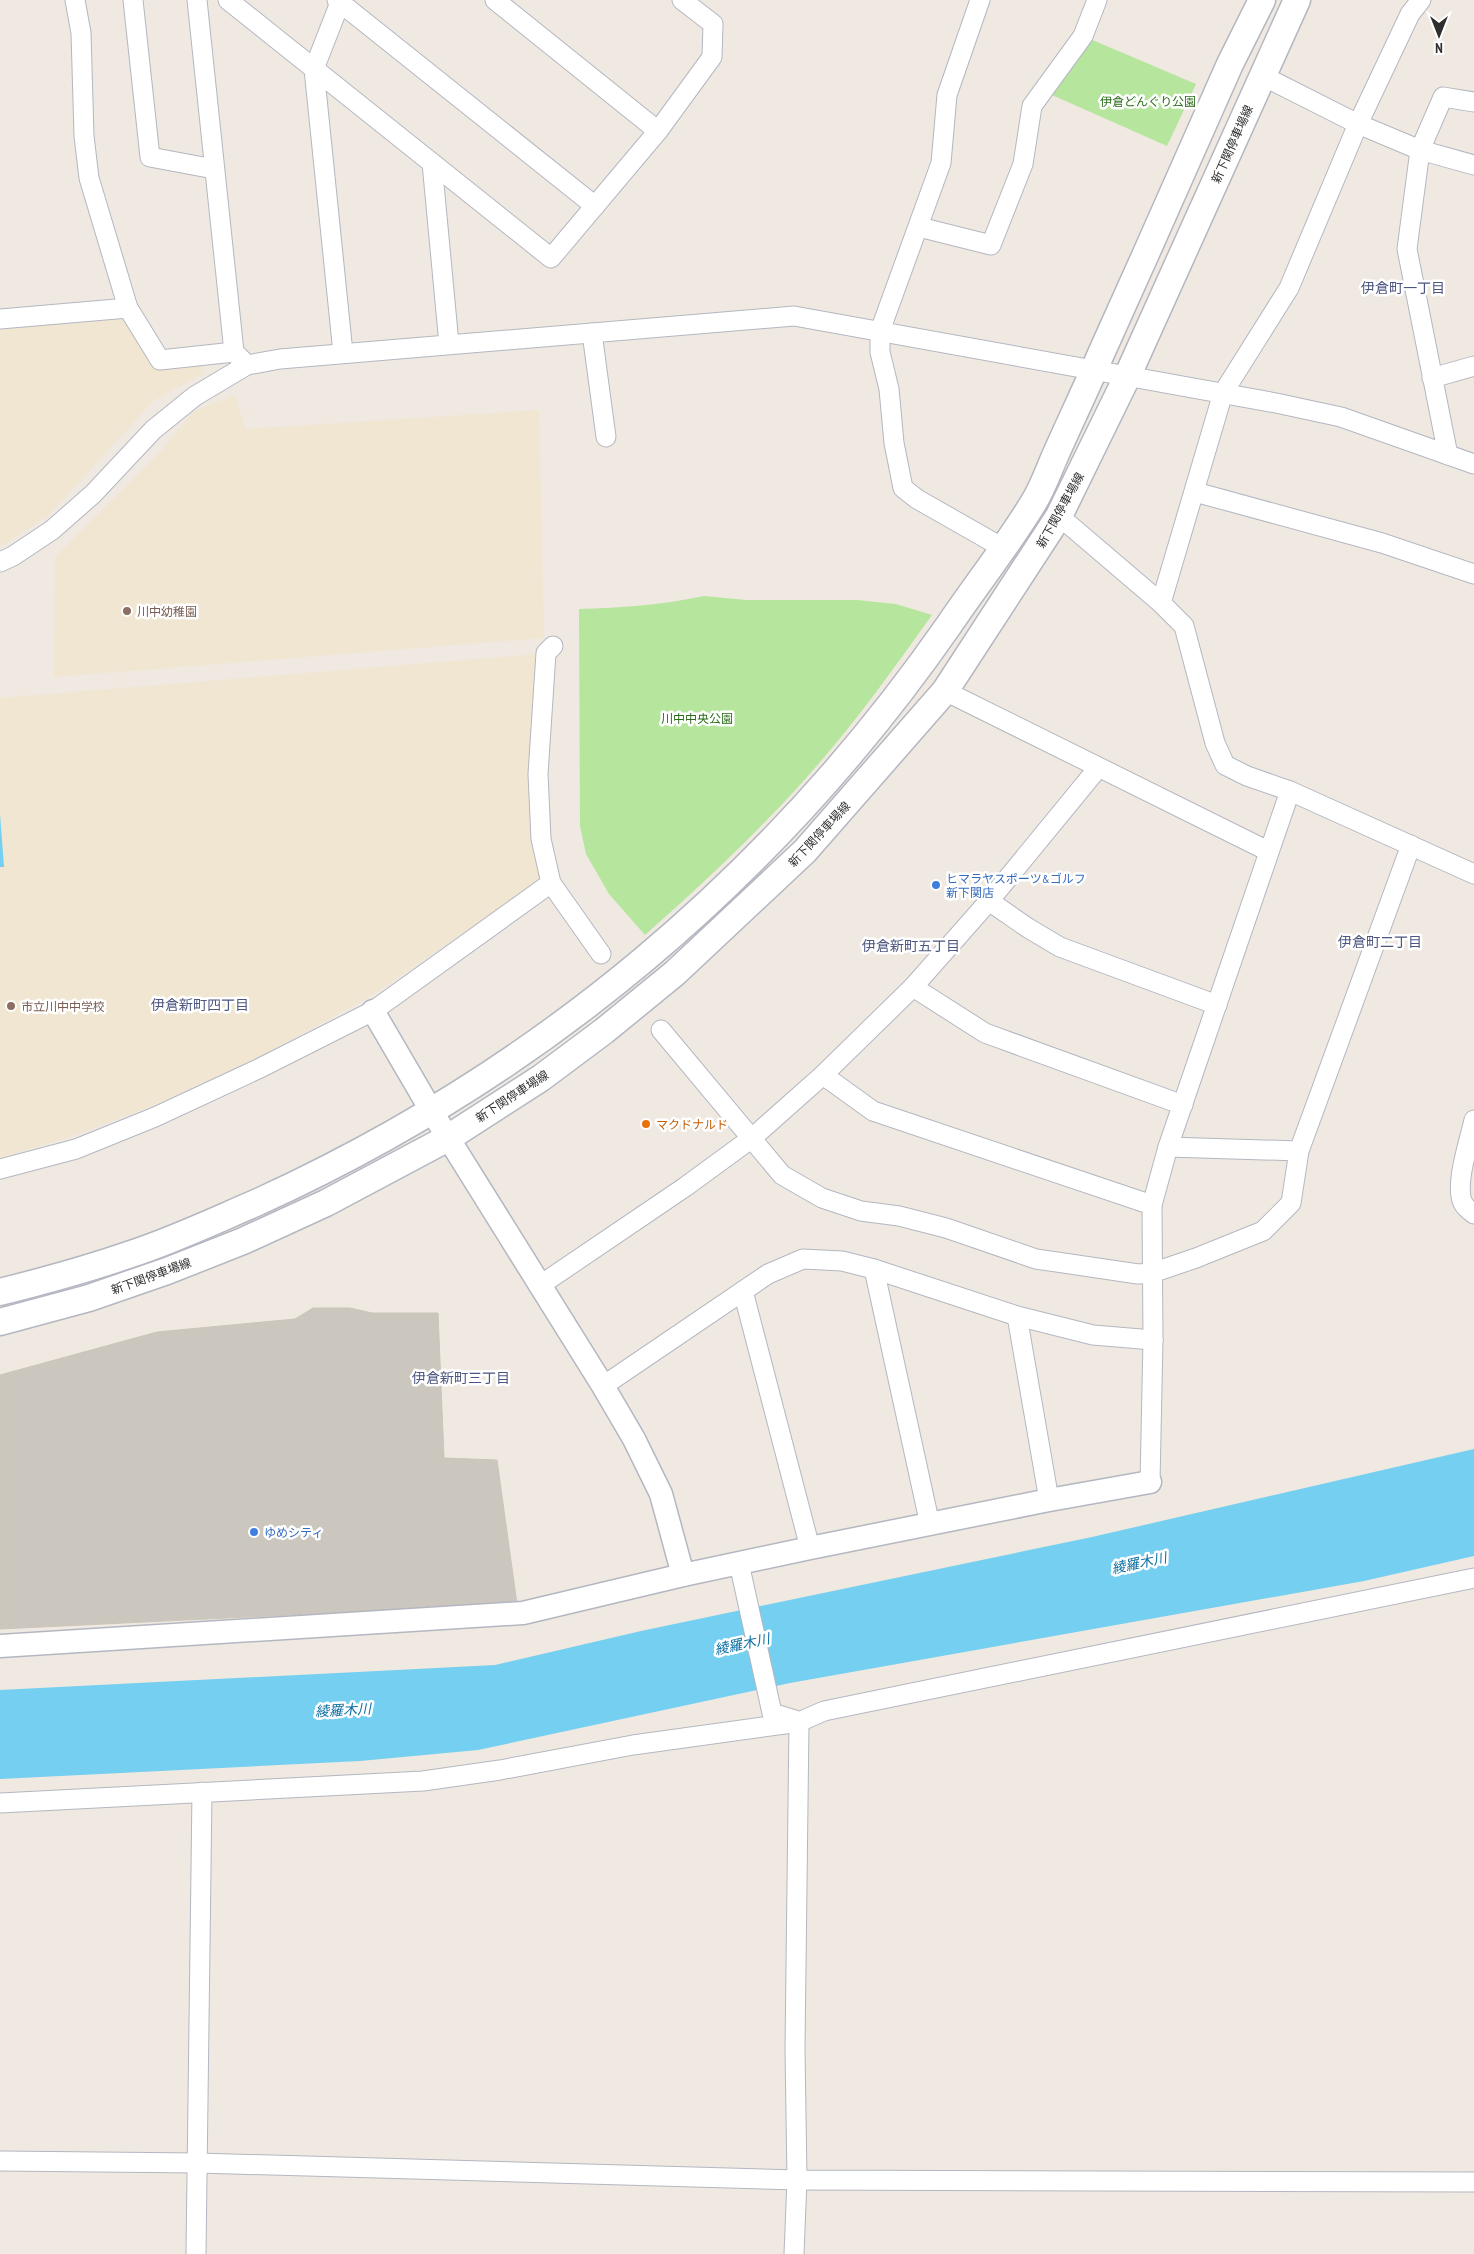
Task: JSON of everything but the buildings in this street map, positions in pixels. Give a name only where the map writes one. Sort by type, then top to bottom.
[{"type":"main road","points":[[0,1292],[132,1254],[208,1224],[298,1183],[376,1144],[432,1112],[545,1038],[638,966],[721,892],[780,834],[878,721],[926,658],[1035,501],[1230,64],[1262,0]]},
{"type":"main road","name":"新下関停車場線","points":[[0,1322],[89,1298],[167,1271],[243,1241],[326,1203],[448,1138],[541,1078],[604,1032],[675,973],[805,851],[945,691],[1059,516],[1127,376],[1297,0]]},
{"type":"street","points":[[75,0],[81,33],[84,136],[88,178],[128,308],[160,360],[234,352]]},
{"type":"street","points":[[133,0],[150,157],[214,169]]},
{"type":"street","points":[[197,0],[234,352],[248,365]]},
{"type":"street","points":[[228,0],[551,258],[658,131],[712,57],[713,24],[688,3]]},
{"type":"street","points":[[495,0],[658,131]]},
{"type":"street","points":[[980,0],[947,95],[941,163],[880,331],[880,352],[889,389],[894,443],[903,488],[917,500],[1003,548]]},
{"type":"street","points":[[919,226],[991,245],[1023,164],[1032,106],[1083,36],[1098,0]]},
{"type":"street","points":[[1161,603],[1223,392],[1289,288],[1358,124],[1410,14],[1421,0]]},
{"type":"street","points":[[343,353],[314,69],[339,1],[595,206]]},
{"type":"street","points":[[1263,76],[1358,124],[1420,150],[1474,165]]},
{"type":"street","points":[[1448,455],[1407,248],[1420,150],[1443,97],[1474,102]]},
{"type":"street","points":[[432,163],[449,344]]},
{"type":"street","points":[[0,319],[128,308]]},
{"type":"street","points":[[0,562],[13,556],[58,524],[93,494],[153,430],[194,396],[248,365],[280,359],[343,353],[794,316],[1223,392],[1341,417],[1474,464]]},
{"type":"street","points":[[592,334],[606,437]]},
{"type":"street","points":[[1432,378],[1474,366]]},
{"type":"street","points":[[1195,492],[1382,542],[1474,574]]},
{"type":"street","points":[[1059,516],[1161,603],[1184,626],[1215,742],[1225,764],[1247,776],[1290,791],[1474,874]]},
{"type":"street","points":[[553,646],[546,653],[538,774],[541,839],[551,883],[601,954]]},
{"type":"street","points":[[945,691],[1268,851]]},
{"type":"street","points":[[539,1286],[685,1187],[752,1138],[823,1075],[913,987],[989,901],[1098,768]]},
{"type":"street","points":[[0,1646],[524,1613],[683,1575],[810,1548],[1049,1500],[1150,1482],[1153,1340],[1152,1205],[1168,1147],[1290,791]]},
{"type":"street","points":[[661,1030],[782,1174],[822,1198],[861,1211],[900,1216],[946,1228],[1036,1259],[1138,1274],[1152,1273],[1196,1258],[1263,1231],[1291,1202],[1299,1151],[1411,845]]},
{"type":"street","points":[[0,1169],[76,1149],[155,1117],[258,1069],[373,1011],[551,883]]},
{"type":"street","points":[[989,901],[1060,947],[1217,1005]]},
{"type":"street","points":[[913,987],[985,1033],[1183,1105]]},
{"type":"street","points":[[373,1011],[432,1112],[634,1439],[661,1494],[683,1575]]},
{"type":"street","points":[[823,1075],[872,1111],[1152,1205]]},
{"type":"street","points":[[1474,1120],[1463,1169],[1460,1193],[1463,1204],[1474,1214]]},
{"type":"street","points":[[1168,1147],[1299,1151]]},
{"type":"street","points":[[603,1386],[768,1274],[803,1259],[842,1261],[1016,1316],[1093,1335],[1153,1340]]},
{"type":"street","points":[[874,1270],[930,1525]]},
{"type":"street","points":[[743,1291],[810,1548]]},
{"type":"street","points":[[1016,1316],[1049,1500]]},
{"type":"street","points":[[739,1563],[772,1713],[799,1722]]},
{"type":"street","points":[[0,1803],[423,1781],[500,1770],[633,1745],[799,1722],[824,1711],[1474,1578]]},
{"type":"street","points":[[794,2254],[797,2180],[795,2049],[799,1722]]},
{"type":"street","points":[[196,2254],[202,1792]]},
{"type":"street","points":[[0,2161],[198,2163],[797,2180],[1474,2182]]},
{"type":"shaded area","points":[[122,315],[153,366],[202,363],[204,373],[153,401],[49,515],[0,547],[0,328]]},
{"type":"shaded area","points":[[234,395],[246,429],[539,410],[544,638],[54,677],[55,557],[163,449],[192,412]]},
{"type":"shaded area","points":[[537,654],[542,879],[369,997],[258,1058],[149,1107],[70,1137],[0,1158],[0,698]]},
{"type":"green space","name":"伊倉どんぐり公園","points":[[1083,36],[1196,84],[1167,146],[1043,91]]},
{"type":"green space","name":"川中中央公園","points":[[704,596],[746,600],[857,600],[896,604],[932,615],[864,708],[801,784],[736,851],[645,935],[609,894],[586,854],[580,826],[579,609],[642,606]]},
{"type":"water","points":[[0,814],[4,867],[0,867]]},
{"type":"water","name":"綾羅木川","points":[[1474,1449],[1474,1556],[1364,1581],[790,1683],[478,1750],[360,1761],[0,1779],[0,1690],[495,1665],[641,1631],[1092,1537]]},
{"type":"place","name":"川中幼稚園","points":[[127,611]]},
{"type":"place","name":"ヒマラヤスポーツ&ゴルフ 新下関店","points":[[936,885]]},
{"type":"place","name":"市立川中中学校","points":[[11,1006]]},
{"type":"place","name":"マクドナルド","points":[[646,1124]]},
{"type":"place","name":"ゆめシティ","points":[[254,1532]]},
{"type":"district","name":"伊倉町一丁目","points":[[1403,288]]},
{"type":"district","name":"伊倉町二丁目","points":[[1380,942]]},
{"type":"district","name":"伊倉新町五丁目","points":[[911,946]]},
{"type":"district","name":"伊倉新町四丁目","points":[[200,1005]]},
{"type":"district","name":"伊倉新町三丁目","points":[[461,1378]]}]
